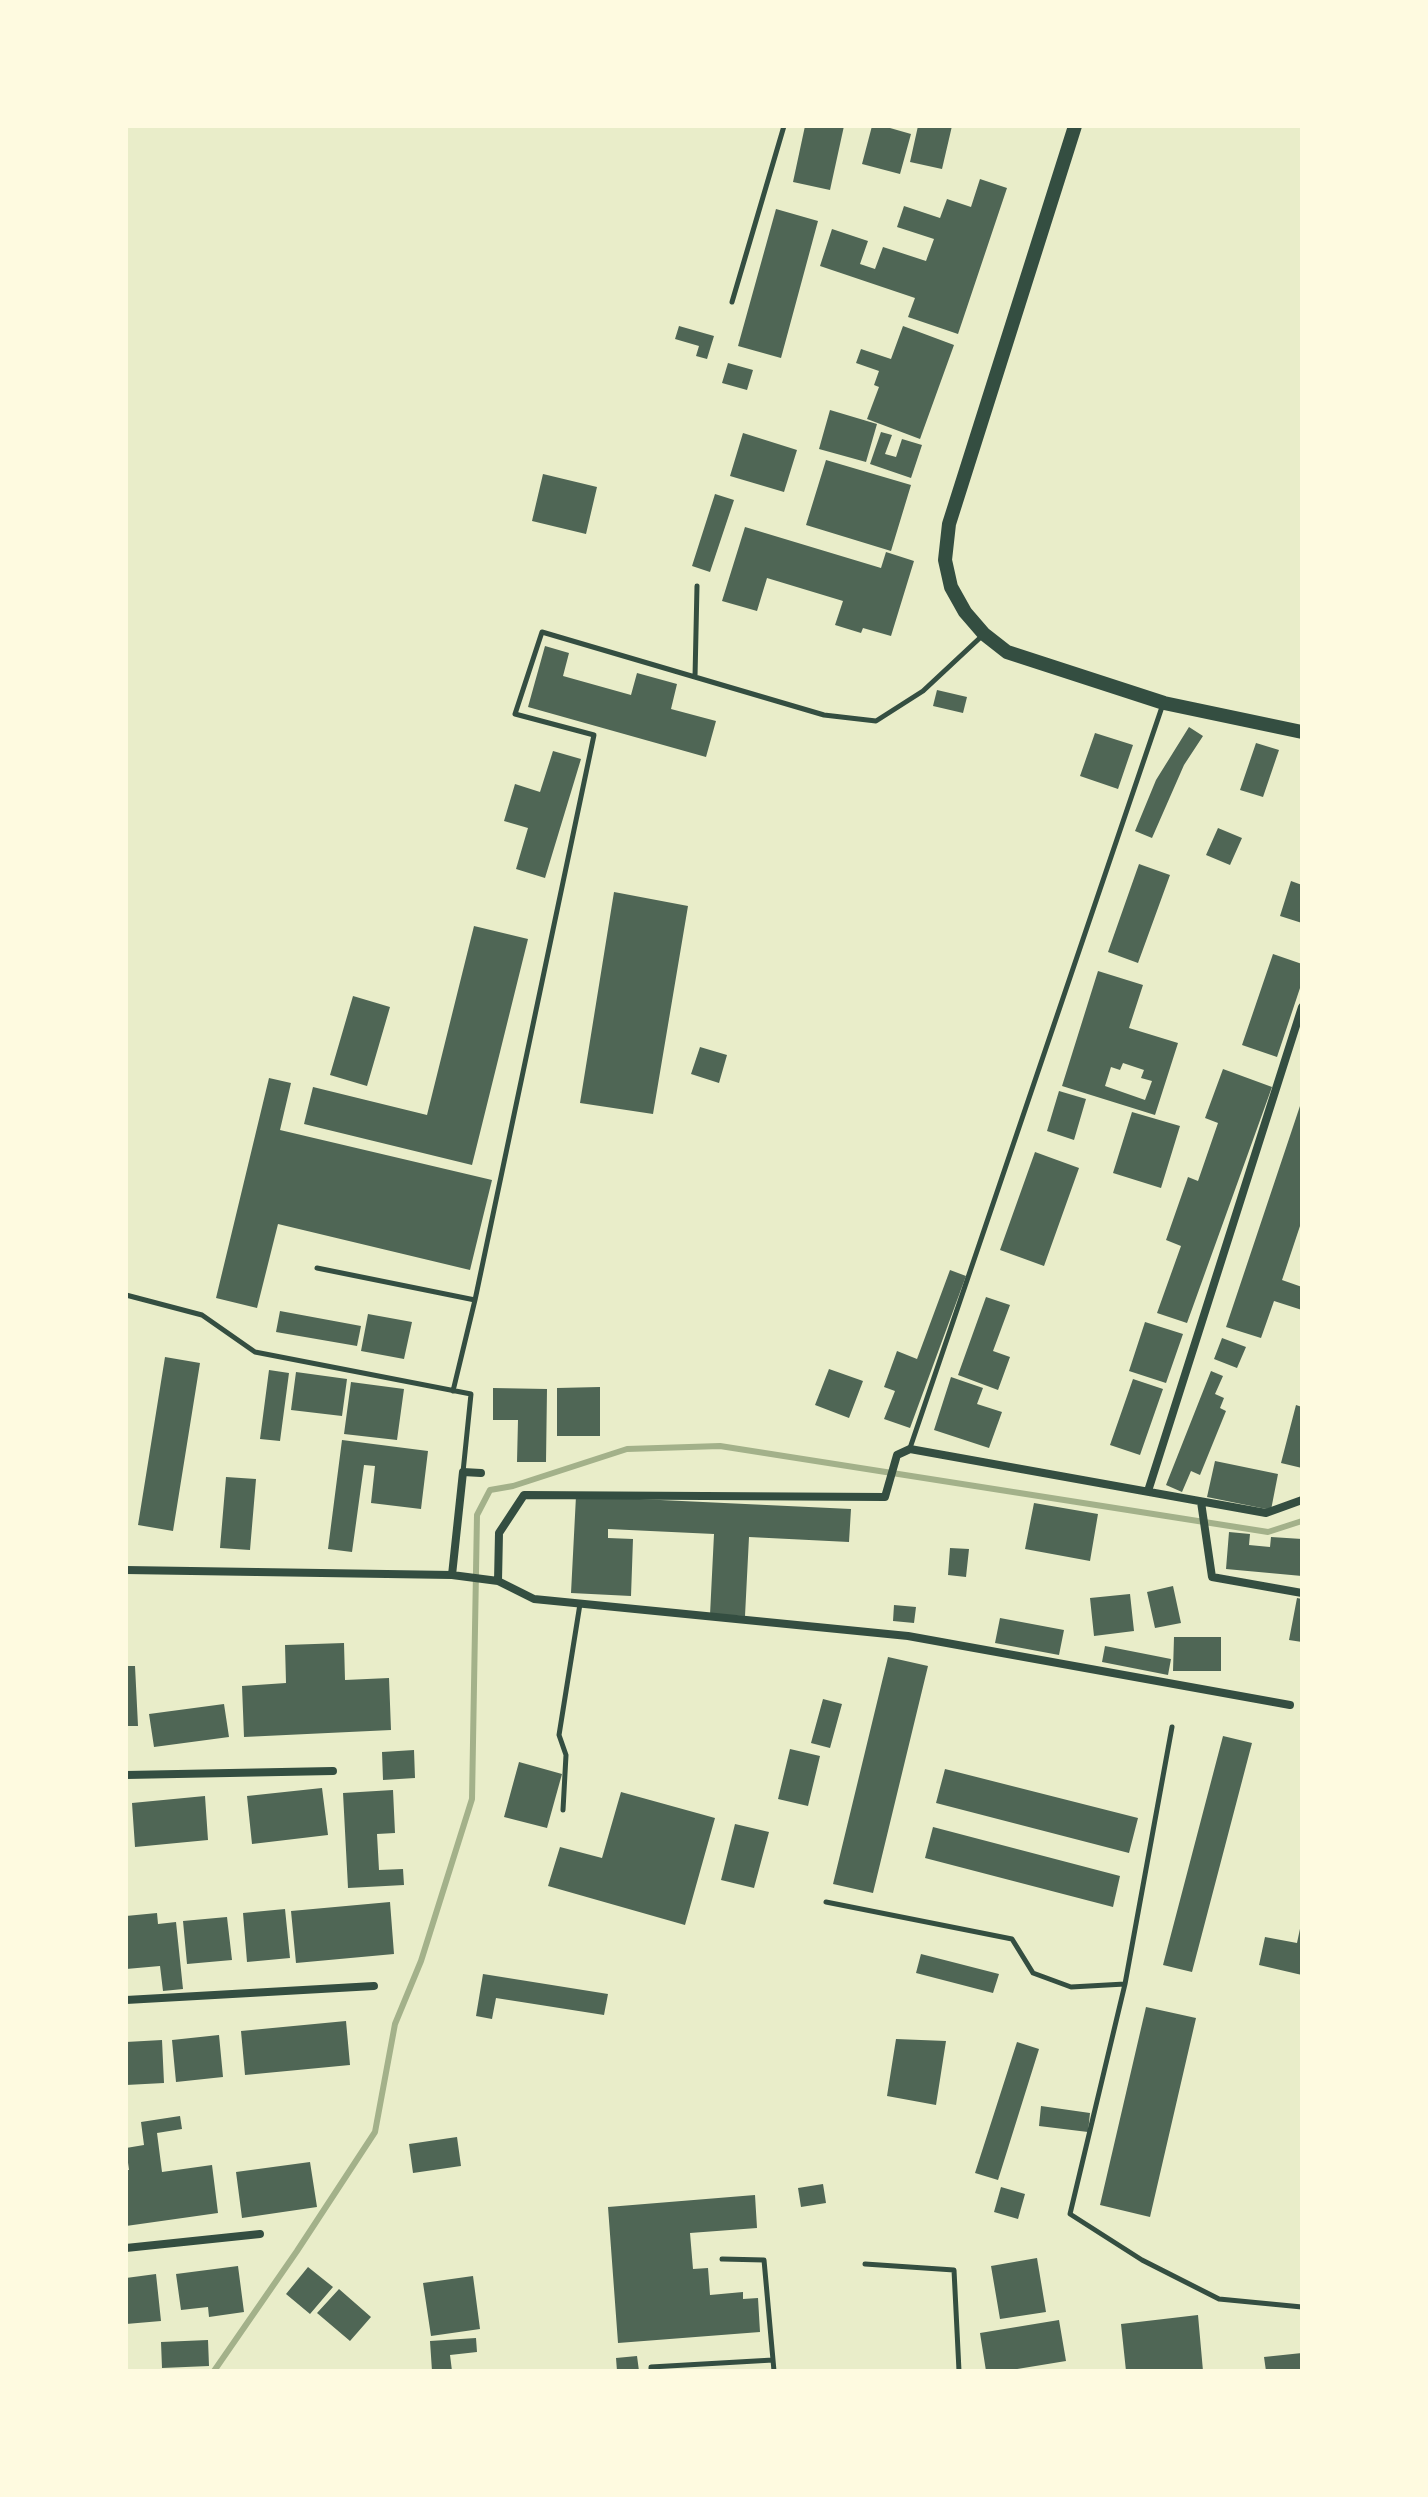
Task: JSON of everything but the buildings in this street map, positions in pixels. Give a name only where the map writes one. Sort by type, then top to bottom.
[{"type":"main road","points":[[1075,126],[949,524],[945,560],[951,587],[965,612],[984,634],[1007,652],[1164,703],[1302,732]]},
{"type":"street","points":[[1148,1491],[1302,1007]]},
{"type":"street","points":[[498,1581],[499,1533],[524,1495],[885,1497],[897,1455],[910,1449],[1266,1513],[1302,1500]]},
{"type":"street","points":[[452,1575],[463,1472],[481,1473]]},
{"type":"street","points":[[1201,1502],[1212,1577],[1302,1593]]},
{"type":"street","points":[[126,1570],[452,1575],[498,1581],[534,1599],[908,1636],[1290,1705]]},
{"type":"street","points":[[126,1775],[333,1771]]},
{"type":"street","points":[[126,2000],[374,1986]]},
{"type":"street","points":[[126,2248],[260,2234]]},
{"type":"lane","points":[[732,302],[784,126]]},
{"type":"lane","points":[[695,677],[697,586]]},
{"type":"lane","points":[[453,1391],[594,735],[515,714],[542,632],[824,715],[876,721],[923,691],[984,634]]},
{"type":"lane","points":[[910,1449],[1164,703]]},
{"type":"lane","points":[[317,1268],[475,1300]]},
{"type":"lane","points":[[126,1295],[202,1315],[255,1352],[471,1394],[463,1472]]},
{"type":"lane","points":[[563,1810],[566,1755],[559,1735],[580,1603]]},
{"type":"lane","points":[[1172,1727],[1125,1984],[1070,2214],[1142,2260],[1219,2299],[1302,2307]]},
{"type":"lane","points":[[826,1902],[1012,1939],[1033,1973],[1071,1987],[1125,1984]]},
{"type":"lane","points":[[722,2259],[764,2260],[774,2371]]},
{"type":"lane","points":[[865,2264],[954,2270],[959,2371]]},
{"type":"lane","points":[[651,2371],[651,2367],[773,2360]]},
{"type":"waterway","points":[[214,2371],[375,2132],[395,2024],[421,1961],[472,1799],[477,1515],[490,1490],[513,1486],[627,1449],[720,1446],[1268,1532],[1302,1521]]}]
